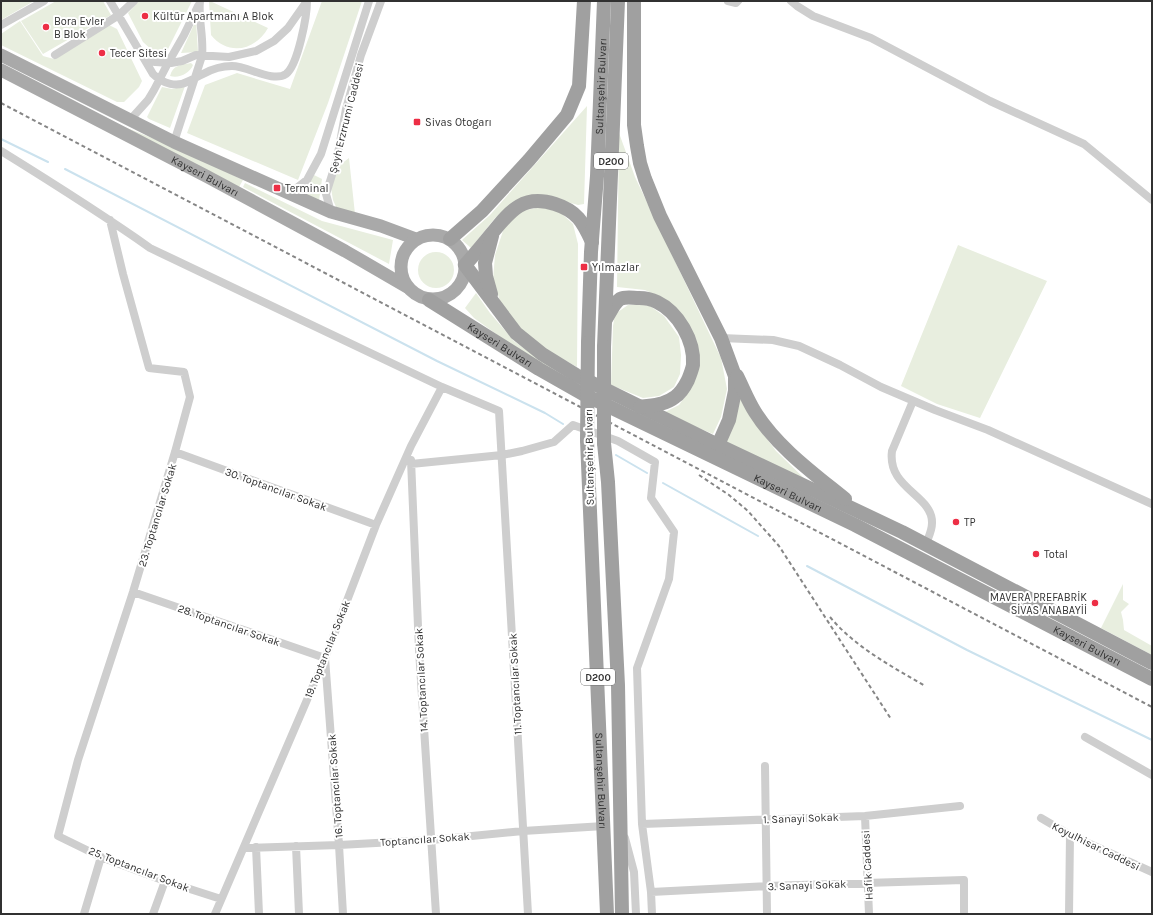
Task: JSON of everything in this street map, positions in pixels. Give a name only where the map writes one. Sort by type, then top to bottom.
[{"type":"highway","points":[[450,239],[482,211],[529,160],[567,115],[579,86],[584,1]]},
{"type":"highway","name":"Sultanşehir Bulvarı","points":[[604,1],[588,343],[587,440],[607,914]]},
{"type":"highway","name":"Sultanşehir Bulvarı","points":[[618,1],[604,347],[604,443],[608,482],[618,685],[622,914]]},
{"type":"highway","points":[[612,150],[628,1]]},
{"type":"highway","points":[[634,1],[634,125],[636,146],[645,179],[660,216],[721,338],[754,411],[771,433],[807,468],[862,513]]},
{"type":"highway","points":[[465,265],[514,208],[528,202],[543,201],[563,207],[579,217],[592,242]]},
{"type":"highway","points":[[493,232],[485,263],[486,276],[493,301]]},
{"type":"highway","name":"Kayseri Bulvarı","points":[[465,265],[516,333],[542,354],[576,375],[640,407],[712,449],[1152,679]]},
{"type":"highway","points":[[605,321],[614,305],[620,300],[628,297],[647,298],[657,302],[670,311],[682,326],[689,341],[692,349],[693,364],[686,383],[679,394],[669,401],[640,407]]},
{"type":"highway","name":"Kayseri Bulvarı","points":[[429,300],[559,381],[620,413],[712,449],[862,513],[926,544],[1152,663]]},
{"type":"highway","points":[[712,449],[729,420],[734,401],[735,382],[732,365]]},
{"type":"main road","name":"Kayseri Bulvarı","points":[[1,55],[174,142],[289,194],[331,212],[381,226],[416,239]]},
{"type":"main road","name":"Kayseri Bulvarı","points":[[1,70],[213,179],[345,251],[406,287]]},
{"type":"main road","points":[[431,235],[440,235],[450,239],[458,246],[463,255],[465,265],[464,277],[459,287],[451,295],[440,299],[429,300],[416,296],[406,287],[402,277],[400,266],[402,256],[408,246],[416,239],[431,235]]},
{"type":"street","points":[[1,25],[44,1]]},
{"type":"street","points":[[110,1],[144,57],[150,70],[159,80],[167,84],[185,83],[217,69],[234,66],[273,76],[280,76],[287,73],[292,67],[306,22],[307,1]]},
{"type":"street","points":[[55,55],[118,15],[134,1]]},
{"type":"street","points":[[174,142],[202,56],[203,46],[199,14],[200,1]]},
{"type":"street","points":[[130,120],[148,100],[184,35],[200,1]]},
{"type":"street","points":[[144,57],[155,62],[168,63],[182,61],[193,56],[236,56],[256,51],[274,41],[288,28],[307,1]]},
{"type":"street","name":"Şeyh Erzrrumi Caddesi","points":[[289,194],[307,180],[321,154],[369,1]]},
{"type":"street","name":"Şeyh Erzrrumi Caddesi","points":[[331,212],[326,194],[337,159],[346,109],[361,55],[380,1]]},
{"type":"street","points":[[728,1],[736,3],[738,1]]},
{"type":"street","points":[[791,1],[813,16],[871,38],[990,101],[1084,144],[1152,200]]},
{"type":"street","points":[[1,151],[110,220],[150,248],[442,387]]},
{"type":"street","name":"23. Toptancılar Sokak","points":[[58,836],[78,760],[134,592],[176,452],[190,397],[184,372],[150,368],[122,274],[110,220]]},
{"type":"street","points":[[721,338],[773,340],[799,346],[840,365],[880,387],[1007,438],[1152,503]]},
{"type":"street","name":"19. Toptancılar Sokak","points":[[215,914],[245,848],[286,746],[325,658],[376,525],[411,446],[442,387]]},
{"type":"street","name":"11. Toptancılar Sokak","points":[[442,387],[499,410],[528,914]]},
{"type":"street","points":[[913,401],[892,451],[891,459],[894,472],[907,488],[928,508],[932,517],[931,532],[926,544]]},
{"type":"street","points":[[411,464],[502,455],[554,442],[573,425],[618,441],[655,462],[651,498],[674,532],[669,579],[637,668],[642,824],[651,892],[652,914]]},
{"type":"street","name":"14. Toptancılar Sokak","points":[[411,446],[419,650],[436,914]]},
{"type":"street","name":"30. Toptancılar Sokak","points":[[176,452],[376,525]]},
{"type":"street","name":"28. Toptancılar Sokak","points":[[134,592],[325,658]]},
{"type":"street","name":"16. Toptancılar Sokak","points":[[325,658],[343,914]]},
{"type":"street","points":[[1085,737],[1152,775]]},
{"type":"street","points":[[765,766],[768,914]]},
{"type":"street","name":"1. Sanayi Sokak","points":[[642,824],[865,816],[960,806]]},
{"type":"street","name":"Hafik Caddesi","points":[[865,816],[869,914]]},
{"type":"street","name":"Koyulhisar Caddesi","points":[[1041,818],[1070,835],[1152,872]]},
{"type":"street","points":[[620,819],[634,872],[636,914]]},
{"type":"street","name":"Toptancılar Sokak","points":[[245,848],[431,840],[523,831],[604,826]]},
{"type":"street","points":[[1069,914],[1070,835]]},
{"type":"street","name":"25. Toptancılar Sokak","points":[[58,836],[101,856],[164,880],[221,899]]},
{"type":"street","points":[[296,846],[299,914]]},
{"type":"street","points":[[256,848],[259,914]]},
{"type":"street","points":[[84,914],[101,856]]},
{"type":"street","points":[[153,914],[164,880]]},
{"type":"street","name":"3. Sanayi Sokak","points":[[651,892],[868,882],[964,880],[964,914]]},
{"type":"green space","points":[[1,1],[34,1],[1,20]]},
{"type":"green space","points":[[56,1],[103,1],[111,15],[43,54],[21,21]]},
{"type":"green space","points":[[139,1],[192,1],[167,51],[153,51],[143,42],[128,13]]},
{"type":"green space","points":[[209,1],[268,28],[263,36],[249,46],[233,48],[225,46],[211,35]]},
{"type":"green space","points":[[322,1],[362,1],[328,103],[298,180],[187,133],[205,85],[237,73],[290,89]]},
{"type":"green space","points":[[196,20],[198,52],[181,53]]},
{"type":"green space","points":[[20,21],[43,56],[54,59],[109,25],[117,29],[142,81],[139,87],[124,102],[117,102],[1,45],[1,34]]},
{"type":"green space","points":[[191,63],[193,65],[192,68],[187,73],[177,77],[170,76],[171,72],[175,68],[180,65]]},
{"type":"green space","points":[[185,86],[170,128],[147,117],[162,87],[172,89]]},
{"type":"green space","points":[[587,106],[584,204],[578,205],[564,201],[515,202],[495,218],[471,248],[462,240],[490,215]]},
{"type":"green space","points":[[117,124],[190,153],[243,180],[239,187]]},
{"type":"green space","points":[[619,133],[635,177],[721,358],[727,389],[721,417],[713,434],[663,413],[679,405],[687,394],[697,359],[664,299],[645,290],[617,287]]},
{"type":"green space","points":[[349,158],[355,214],[337,209],[333,200],[331,188],[337,167]]},
{"type":"green space","points":[[314,175],[322,179],[319,201],[300,192]]},
{"type":"green space","points":[[245,183],[322,221],[393,240],[389,264],[243,187]]},
{"type":"green space","points":[[541,207],[560,212],[573,224],[578,244],[577,367],[538,345],[518,326],[501,304],[493,280],[495,255],[504,228],[521,211]]},
{"type":"green space","points":[[958,245],[1047,281],[980,418],[937,404],[901,386]]},
{"type":"green space","points":[[440,252],[449,257],[453,263],[453,277],[449,283],[440,288],[432,288],[423,283],[419,277],[418,266],[423,257],[429,253]]},
{"type":"green space","points":[[476,293],[490,313],[514,341],[580,388],[506,341],[474,318],[465,308]]},
{"type":"green space","points":[[637,304],[650,306],[664,316],[679,337],[681,355],[680,374],[674,387],[659,396],[643,398],[611,385],[613,326],[615,314],[628,305]]},
{"type":"green space","points":[[740,396],[755,423],[776,451],[807,481],[724,442]]},
{"type":"green space","points":[[1123,584],[1123,600],[1129,604],[1121,612],[1124,630],[1152,646],[1152,655],[1101,628]]},
{"type":"waterway","points":[[1,139],[48,162]]},
{"type":"waterway","points":[[65,169],[437,361],[545,413],[563,424]]},
{"type":"waterway","points":[[616,455],[647,473]]},
{"type":"waterway","points":[[663,483],[758,536]]},
{"type":"waterway","points":[[807,566],[967,650],[1152,740]]},
{"type":"railway","points":[[1,103],[1152,707]]},
{"type":"railway","points":[[699,475],[729,495],[748,511],[779,546],[891,719]]},
{"type":"railway","points":[[830,617],[862,647],[925,686]]},
{"type":"place","name":"Kültür Apartmanı A Blok","points":[[145,16]]},
{"type":"place","name":"Bora Evler B Blok","points":[[46,27]]},
{"type":"place","name":"Tecer Sitesi","points":[[102,53]]},
{"type":"place","name":"Sivas Otogarı","points":[[417,122]]},
{"type":"place","name":"Terminal","points":[[277,188]]},
{"type":"place","name":"Yılmazlar","points":[[584,267]]},
{"type":"place","name":"TP","points":[[956,522]]},
{"type":"place","name":"Total","points":[[1036,554]]},
{"type":"place","name":"MAVERA PREFABRİK SİVAS ANABAYİİ","points":[[1095,603]]}]
